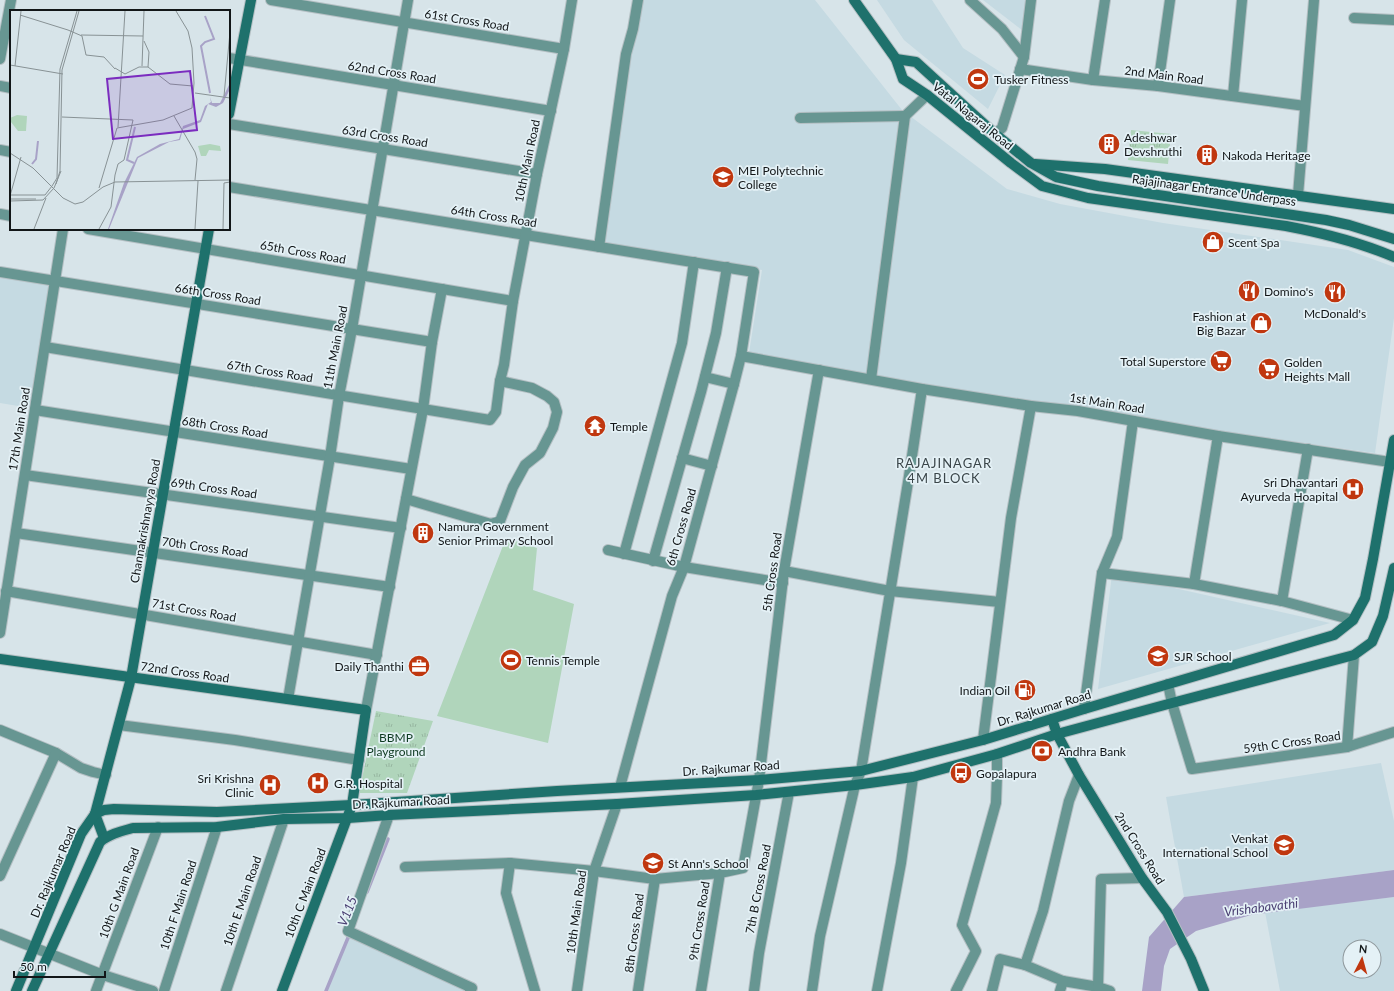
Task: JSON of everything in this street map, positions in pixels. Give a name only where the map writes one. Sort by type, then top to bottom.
[{"type":"main road","points":[[230,109],[251,0]]},
{"type":"main road","name":"Vatal Nagaraj Road","points":[[854,0],[896,59],[903,79],[927,95],[1011,163],[1042,186],[1088,198],[1286,226],[1360,243],[1394,257]]},
{"type":"main road","name":"Vatal Nagaraj Road","points":[[896,59],[916,62],[995,134],[1031,163]]},
{"type":"main road","points":[[1031,163],[1105,169],[1394,209]]},
{"type":"main road","name":"Rajajinagar Entrance Underpass","points":[[1031,163],[1056,177],[1098,186],[1319,219],[1349,225],[1394,239]]},
{"type":"main road","name":"Channakrishnayya Road","points":[[95,814],[131,678],[209,230]]},
{"type":"main road","name":"Dr. Rajkumar Road","points":[[16,991],[81,834],[95,814],[104,810],[217,812],[352,805],[620,787],[759,780],[861,771],[983,740],[1334,636],[1353,620],[1365,598],[1394,440]]},
{"type":"main road","name":"Dr. Rajkumar Road","points":[[104,838],[133,828],[217,827],[284,819],[348,818],[756,795],[855,785],[913,777],[997,754],[1057,734],[1354,655],[1372,642],[1383,616],[1394,568]]},
{"type":"main road","name":"72nd Cross Road","points":[[0,659],[366,710]]},
{"type":"main road","name":"10th C Main Road","points":[[282,991],[352,805],[366,710]]},
{"type":"main road","name":"2nd Cross Road","points":[[1052,719],[1057,734],[1080,775],[1142,878],[1167,912],[1191,959],[1204,991]]},
{"type":"main road","points":[[32,991],[100,842],[104,838],[95,814]]},
{"type":"street","points":[[0,59],[11,0]]},
{"type":"street","name":"61st Cross Road","points":[[272,0],[564,49]]},
{"type":"street","name":"11th Main Road","points":[[288,699],[408,0]]},
{"type":"street","name":"10th Main Road","points":[[490,420],[496,412],[525,235],[564,49],[572,0]]},
{"type":"street","points":[[599,247],[626,54],[633,29],[638,0]]},
{"type":"street","points":[[970,0],[1002,29],[1024,57]]},
{"type":"street","points":[[995,134],[1002,128],[1024,57],[1031,0]]},
{"type":"street","points":[[1093,80],[1105,0]]},
{"type":"street","points":[[1158,86],[1170,0]]},
{"type":"street","points":[[1233,96],[1242,0]]},
{"type":"street","points":[[1298,195],[1314,0]]},
{"type":"street","points":[[1354,18],[1394,20]]},
{"type":"street","name":"62nd Cross Road","points":[[230,58],[551,111]]},
{"type":"street","name":"2nd Main Road","points":[[1020,69],[1093,80],[1158,86],[1305,106]]},
{"type":"street","points":[[0,86],[10,88]]},
{"type":"street","points":[[871,379],[905,116],[927,95]]},
{"type":"street","points":[[800,118],[905,116]]},
{"type":"street","name":"63rd Cross Road","points":[[230,124],[537,174]]},
{"type":"street","points":[[0,150],[10,152]]},
{"type":"street","name":"64th Cross Road","points":[[230,187],[754,272]]},
{"type":"street","points":[[0,214],[10,216]]},
{"type":"street","name":"17th Main Road","points":[[0,633],[63,230]]},
{"type":"street","name":"65th Cross Road","points":[[94,230],[513,301]]},
{"type":"street","points":[[624,554],[682,343],[694,262]]},
{"type":"street","points":[[653,561],[705,377],[716,333],[727,267]]},
{"type":"street","name":"66th Cross Road","points":[[0,272],[432,342]]},
{"type":"street","name":"6th Cross Road","points":[[620,787],[672,596],[684,567],[734,384],[741,356],[754,272]]},
{"type":"street","points":[[366,710],[378,655],[442,289]]},
{"type":"street","name":"67th Cross Road","points":[[45,347],[490,420]]},
{"type":"street","name":"1st Main Road","points":[[741,356],[922,389],[1031,406],[1078,411],[1218,436],[1390,462]]},
{"type":"street","name":"5th Cross Road","points":[[759,780],[784,571],[819,370]]},
{"type":"street","points":[[705,377],[734,384]]},
{"type":"street","points":[[406,499],[491,524],[500,521],[513,487],[525,465],[540,453],[553,428],[557,412],[554,402],[547,396],[532,388],[500,381]]},
{"type":"street","points":[[812,991],[820,936],[855,785],[861,771],[922,389]]},
{"type":"street","points":[[983,740],[1011,518],[1031,406]]},
{"type":"street","name":"68th Cross Road","points":[[35,410],[411,470]]},
{"type":"street","points":[[1084,709],[1102,573],[1117,537],[1133,421]]},
{"type":"street","points":[[1194,584],[1218,436]]},
{"type":"street","points":[[1282,601],[1308,449]]},
{"type":"street","points":[[682,458],[712,466]]},
{"type":"street","name":"69th Cross Road","points":[[25,475],[400,528]]},
{"type":"street","name":"70th Cross Road","points":[[16,533],[390,587]]},
{"type":"street","points":[[608,550],[684,567],[783,583]]},
{"type":"street","points":[[784,571],[890,591],[1000,602]]},
{"type":"street","points":[[1102,573],[1194,584],[1282,601],[1353,620]]},
{"type":"street","name":"71st Cross Road","points":[[6,591],[378,655]]},
{"type":"street","points":[[1347,747],[1354,655]]},
{"type":"street","points":[[1168,684],[1172,703]]},
{"type":"street","name":"59th C Cross Road","points":[[1172,703],[1192,769],[1347,747],[1394,732]]},
{"type":"street","points":[[119,725],[235,740],[359,760]]},
{"type":"street","points":[[0,730],[56,753],[81,768],[106,774]]},
{"type":"street","points":[[0,876],[56,753]]},
{"type":"street","points":[[956,991],[976,951],[962,925],[996,803],[998,776],[997,754]]},
{"type":"street","points":[[1025,965],[1043,911],[1069,801],[1080,775]]},
{"type":"street","points":[[877,991],[901,862],[913,777]]},
{"type":"street","name":"9th Cross Road","points":[[701,991],[720,873],[743,868],[759,780]]},
{"type":"street","name":"7th B Cross Road","points":[[754,991],[759,953],[789,792]]},
{"type":"street","name":"10th Main Road","points":[[577,991],[594,871],[617,804]]},
{"type":"street","points":[[389,815],[352,933],[473,990]]},
{"type":"street","name":"10th E Main Road","points":[[226,991],[284,819]]},
{"type":"street","name":"10th G Main Road","points":[[96,991],[103,976],[158,827]]},
{"type":"street","name":"10th F Main Road","points":[[164,991],[217,827]]},
{"type":"street","points":[[405,867],[510,863],[594,871],[655,879],[720,873]]},
{"type":"street","points":[[510,863],[506,894],[534,991]]},
{"type":"street","points":[[1098,986],[1101,879],[1142,878]]},
{"type":"street","name":"8th Cross Road","points":[[638,991],[655,879]]},
{"type":"street","points":[[0,934],[103,976],[153,991]]},
{"type":"street","points":[[992,991],[1000,959],[1025,965],[1062,986],[1098,986],[1110,991]]},
{"type":"shaded area","points":[[638,0],[815,0],[902,110],[1007,189],[1060,204],[1163,223],[1348,250],[1394,267],[1394,318],[1375,453],[1147,421],[749,353],[762,270],[602,242]]},
{"type":"shaded area","points":[[877,0],[932,0],[963,48],[1005,75],[988,109],[904,40]]},
{"type":"shaded area","points":[[983,0],[1026,0],[1022,30]]},
{"type":"shaded area","points":[[0,273],[52,282],[30,408],[0,403]]},
{"type":"shaded area","name":"SJR School","points":[[1112,574],[1330,623],[1098,689]]},
{"type":"shaded area","name":"Venkat International School","points":[[1381,763],[1394,821],[1394,870],[1184,897],[1166,797]]},
{"type":"shaded area","points":[[1394,897],[1394,991],[1280,991],[1265,912]]},
{"type":"shaded area","points":[[348,934],[478,991],[326,991]]},
{"type":"green space","points":[[1131,130],[1171,134],[1168,164],[1128,160]]},
{"type":"green space","name":"Tennis Temple","points":[[506,538],[537,548],[533,590],[574,604],[548,743],[437,716]]},
{"type":"green space","name":"BBMP Playground","points":[[376,711],[433,721],[407,793],[359,793]]},
{"type":"water","name":"Vrishabavathi","points":[[1394,870],[1394,897],[1251,915],[1196,931],[1170,949],[1164,966],[1161,991],[1142,991],[1149,937],[1184,897]]},
{"type":"waterway","name":"V115","points":[[367,892],[388,839]]},
{"type":"waterway","name":"V115","points":[[326,991],[350,933]]},
{"type":"place","name":"Tusker Fitness","points":[[978,79]]},
{"type":"place","name":"Adeshwar Devshruthi","points":[[1109,144]]},
{"type":"place","name":"Nakoda Heritage","points":[[1207,155]]},
{"type":"place","name":"MEI Polytechnic College","points":[[723,177]]},
{"type":"place","name":"Scent Spa","points":[[1213,242]]},
{"type":"place","name":"Domino's","points":[[1249,291]]},
{"type":"place","name":"McDonald's","points":[[1335,292]]},
{"type":"place","name":"Fashion at Big Bazar","points":[[1261,323]]},
{"type":"place","name":"Total Superstore","points":[[1221,361]]},
{"type":"place","name":"Golden Heights Mall","points":[[1269,369]]},
{"type":"place","name":"Temple","points":[[595,426]]},
{"type":"place","name":"Sri Dhavantari Ayurveda Hoapital","points":[[1353,489]]},
{"type":"place","name":"Namura Government Senior Primary School","points":[[423,533]]},
{"type":"place","name":"SJR School","points":[[1158,656]]},
{"type":"place","name":"Tennis Temple","points":[[511,660]]},
{"type":"place","name":"Daily Thanthi","points":[[419,666]]},
{"type":"place","name":"Indian Oil","points":[[1025,690]]},
{"type":"place","name":"Andhra Bank","points":[[1042,751]]},
{"type":"place","name":"Gopalapura","points":[[961,773]]},
{"type":"place","name":"G.R. Hospital","points":[[318,783]]},
{"type":"place","name":"Sri Krishna Clinic","points":[[270,785]]},
{"type":"place","name":"Venkat International School","points":[[1284,845]]},
{"type":"place","name":"St Ann's School","points":[[653,863]]},
{"type":"district","name":"RAJAJINAGAR 4M BLOCK","points":[[944,470]]}]
